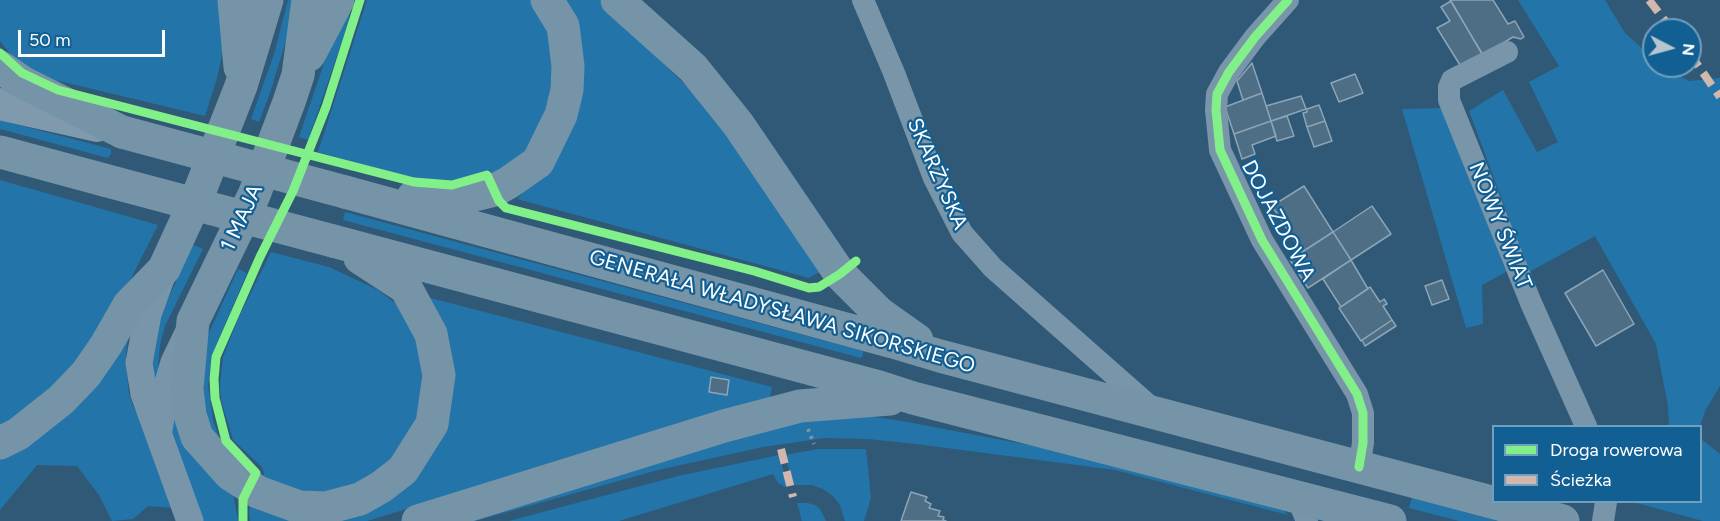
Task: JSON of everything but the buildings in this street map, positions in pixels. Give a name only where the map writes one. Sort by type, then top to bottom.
[{"type":"main road","points":[[234,0],[241,86]]},
{"type":"main road","name":"1 MAJA","points":[[164,269],[199,193],[241,86],[267,0]]},
{"type":"main road","name":"1 MAJA","points":[[194,321],[254,195],[298,75],[308,0]]},
{"type":"main road","points":[[298,75],[338,0]]},
{"type":"main road","points":[[345,192],[454,200],[495,190],[538,162],[561,115],[568,74],[567,47],[562,26],[547,0]]},
{"type":"main road","points":[[617,0],[693,68],[738,124],[840,274],[879,313],[940,356]]},
{"type":"main road","points":[[0,67],[22,82],[122,132]]},
{"type":"main road","name":"GENERAŁA WŁADYSŁAWA SIKORSKIEGO","points":[[0,104],[122,132],[940,356],[1492,502]]},
{"type":"main road","points":[[0,152],[879,387],[1301,508],[1376,519]]},
{"type":"main road","points":[[194,321],[187,389],[190,415],[197,437],[230,474],[258,492],[299,507],[326,508],[360,499],[381,487],[403,470],[432,424],[439,375],[431,334],[406,288],[333,241]]},
{"type":"main road","points":[[0,443],[18,434],[61,400],[86,374],[129,305],[164,269]]},
{"type":"main road","points":[[879,387],[893,342]]},
{"type":"main road","points":[[418,521],[713,429],[800,406],[913,398]]},
{"type":"main road","name":"GENERAŁA WŁADYSŁAWA SIKORSKIEGO","points":[[1495,503],[1563,521]]},
{"type":"street","name":"SKARŻYSKA","points":[[863,0],[934,178],[962,233],[993,268],[1160,414]]},
{"type":"street","name":"DOJAZDOWA","points":[[1288,0],[1255,37],[1229,72],[1217,94],[1216,110],[1220,150],[1262,240],[1357,394],[1363,413],[1363,443],[1359,467]]},
{"type":"street","name":"NOWY ŚWIAT","points":[[1507,52],[1452,80],[1449,87],[1449,100],[1532,303],[1586,425]]},
{"type":"street","name":"1 MAJA","points":[[164,269],[148,314],[139,363],[144,394],[190,521]]},
{"type":"street","name":"1 MAJA","points":[[159,431],[165,393],[174,362],[194,321]]},
{"type":"street","points":[[1603,521],[1606,503]]},
{"type":"shaded area","points":[[0,0],[224,0],[225,41],[217,78],[205,116],[55,80],[15,60],[0,41]]},
{"type":"shaded area","points":[[288,0],[294,0],[287,37],[259,122],[251,119],[274,54]]},
{"type":"shaded area","points":[[352,0],[348,24],[308,140],[299,137],[342,10]]},
{"type":"shaded area","points":[[367,0],[536,0],[561,68],[535,141],[517,162],[493,176],[490,170],[462,179],[435,182],[419,180],[318,152]]},
{"type":"shaded area","points":[[561,0],[599,0],[728,127],[827,268],[809,278],[517,199],[548,161]]},
{"type":"shaded area","points":[[1518,0],[1605,0],[1625,33],[1642,48],[1642,78],[1683,78],[1689,81],[1720,78],[1720,386],[1706,409],[1700,425],[1669,425],[1668,406],[1656,344],[1595,236],[1529,272],[1469,111],[1503,90],[1537,152],[1558,142],[1529,82],[1559,66]]},
{"type":"shaded area","points":[[1447,108],[1506,272],[1482,285],[1483,324],[1466,328],[1402,109]]},
{"type":"shaded area","points":[[0,120],[111,149],[111,154],[108,158],[0,129]]},
{"type":"shaded area","points":[[0,180],[158,225],[112,316],[66,383],[0,433]]},
{"type":"shaded area","points":[[345,212],[863,351],[863,355],[861,358],[343,220]]},
{"type":"shaded area","points":[[193,245],[203,249],[165,326],[160,345],[156,391],[148,374],[161,314]]},
{"type":"shaded area","points":[[271,252],[329,267],[378,290],[402,308],[430,365],[416,436],[376,476],[321,496],[263,483],[262,467],[233,440],[221,400],[223,357],[238,319]]},
{"type":"shaded area","points":[[238,269],[247,273],[212,355],[208,385],[213,420],[222,446],[220,447],[205,419],[202,348]]},
{"type":"shaded area","points":[[427,297],[772,387],[770,399],[367,521],[250,521],[249,511],[252,500],[291,516],[424,458]]},
{"type":"shaded area","points":[[129,331],[126,354],[128,389],[150,441],[173,508],[148,506],[133,519],[112,521],[99,495],[77,466],[37,465],[0,510],[0,457]]},
{"type":"shaded area","points":[[176,393],[232,487],[238,521],[201,521],[175,448],[170,419]]},
{"type":"shaded area","points":[[862,415],[1092,457],[1284,511],[1288,515],[1115,470],[916,444],[868,439],[825,438],[763,447],[658,470],[475,521],[448,521],[796,421]]},
{"type":"shaded area","points":[[1702,440],[1720,454],[1720,521],[1703,521],[1637,503],[1702,503]]},
{"type":"shaded area","points":[[818,449],[866,449],[871,498],[864,521],[845,521],[840,505],[823,489],[811,485],[793,485],[785,455]]},
{"type":"shaded area","points":[[779,455],[788,486],[785,487],[778,483],[773,474],[619,521],[509,521],[678,476]]},
{"type":"shaded area","points":[[1412,498],[1498,521],[1459,521],[1409,508]]},
{"type":"shaded area","points":[[797,503],[815,505],[820,509],[826,521],[802,521]]},
{"type":"marked path","points":[[1649,0],[1663,18]]},
{"type":"marked path","points":[[1702,71],[1720,97]]},
{"type":"marked path","points":[[781,449],[793,497]]},
{"type":"cycle path","points":[[243,521],[243,499],[256,473],[226,441],[215,398],[216,357],[260,257],[293,191],[326,107],[360,0]]},
{"type":"cycle path","points":[[1288,0],[1255,37],[1229,72],[1217,94],[1216,110],[1220,150],[1262,240],[1357,394],[1363,413],[1363,443],[1359,467]]},
{"type":"cycle path","points":[[0,53],[22,73],[58,90],[414,182],[452,185],[487,175],[499,201],[506,208],[754,271],[809,288],[819,287],[856,261]]}]
